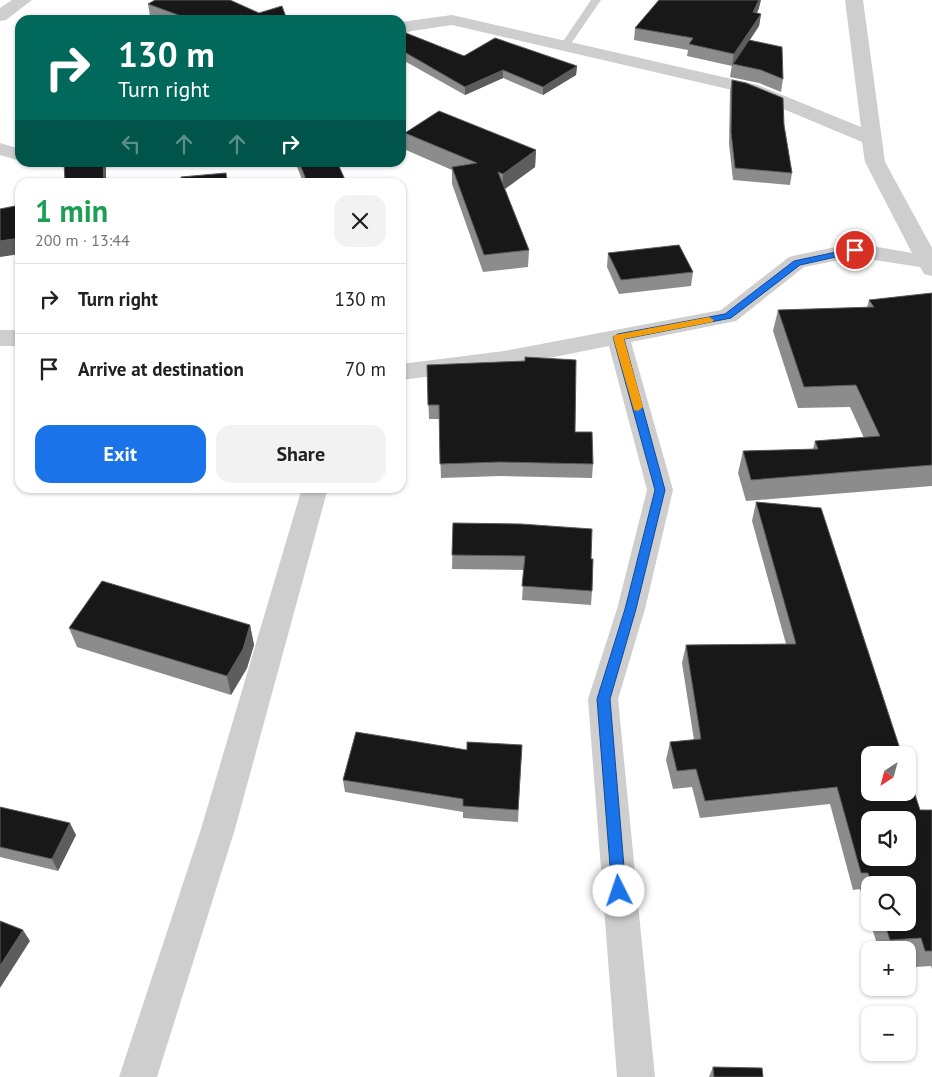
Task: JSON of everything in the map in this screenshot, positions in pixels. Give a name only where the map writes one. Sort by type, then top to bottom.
[{"type":"street","points":[[0,16],[23,0]]},
{"type":"street","points":[[854,0],[875,162],[930,266]]},
{"type":"street","points":[[406,27],[452,20],[751,89],[872,140]]},
{"type":"street","points":[[0,149],[15,153]]},
{"type":"street","points":[[406,371],[504,359],[728,316],[797,262],[855,250],[930,266]]},
{"type":"street","points":[[618,337],[660,490],[630,609],[603,699],[636,1077]]},
{"type":"street","points":[[0,338],[15,338]]},
{"type":"street","points":[[138,1077],[218,830],[314,493]]},
{"type":"lane","points":[[565,46],[596,0]]},
{"type":"building","points":[[155,0],[230,0],[259,13],[282,6],[285,15],[178,15],[148,4]]},
{"type":"building","points":[[659,0],[759,0],[753,12],[761,14],[734,54],[689,44],[693,38],[635,28]]},
{"type":"building","points":[[406,33],[464,56],[495,38],[577,66],[543,87],[503,70],[465,87],[406,53]]},
{"type":"building","points":[[749,40],[782,47],[783,79],[761,70],[733,64]]},
{"type":"building","points":[[732,80],[746,83],[783,98],[784,125],[792,173],[735,168],[731,132]]},
{"type":"building","points":[[439,111],[536,150],[503,174],[498,172],[529,250],[484,255],[452,167],[477,163],[406,132]]},
{"type":"building","points":[[64,167],[103,167],[104,178],[65,178]]},
{"type":"building","points":[[301,167],[339,167],[344,178],[305,178]]},
{"type":"building","points":[[226,173],[227,178],[181,178]]},
{"type":"building","points":[[15,206],[15,239],[0,241],[0,209]]},
{"type":"building","points":[[679,245],[693,272],[621,280],[608,253]]},
{"type":"building","points":[[932,293],[932,465],[751,480],[743,451],[818,449],[815,441],[880,436],[856,385],[804,387],[778,310],[874,307],[869,300]]},
{"type":"building","points":[[525,357],[576,360],[575,432],[592,432],[593,464],[500,462],[440,464],[439,405],[428,405],[427,365],[525,361]]},
{"type":"building","points":[[756,502],[821,508],[899,746],[861,746],[861,801],[916,801],[916,798],[920,810],[932,810],[932,951],[925,951],[921,938],[890,940],[887,931],[916,931],[916,876],[869,876],[868,873],[861,873],[837,787],[705,801],[696,769],[677,771],[670,742],[701,739],[686,645],[796,644]]},
{"type":"building","points":[[453,523],[521,524],[592,529],[592,591],[522,586],[525,556],[452,555]]},
{"type":"building","points":[[102,581],[250,625],[243,649],[227,676],[69,628]]},
{"type":"building","points":[[356,732],[467,750],[467,742],[522,745],[518,810],[463,806],[463,799],[343,780]]},
{"type":"building","points":[[0,807],[70,823],[52,859],[0,847]]},
{"type":"building","points":[[0,921],[23,930],[0,966]]},
{"type":"building","points":[[713,1067],[762,1068],[763,1077],[714,1077]]},
{"type":"slow traffic","points":[[638,407],[618,337],[709,320]]},
{"type":"route","points":[[619,891],[603,699],[630,609],[660,490],[618,337],[728,316],[797,262],[855,250]]}]
